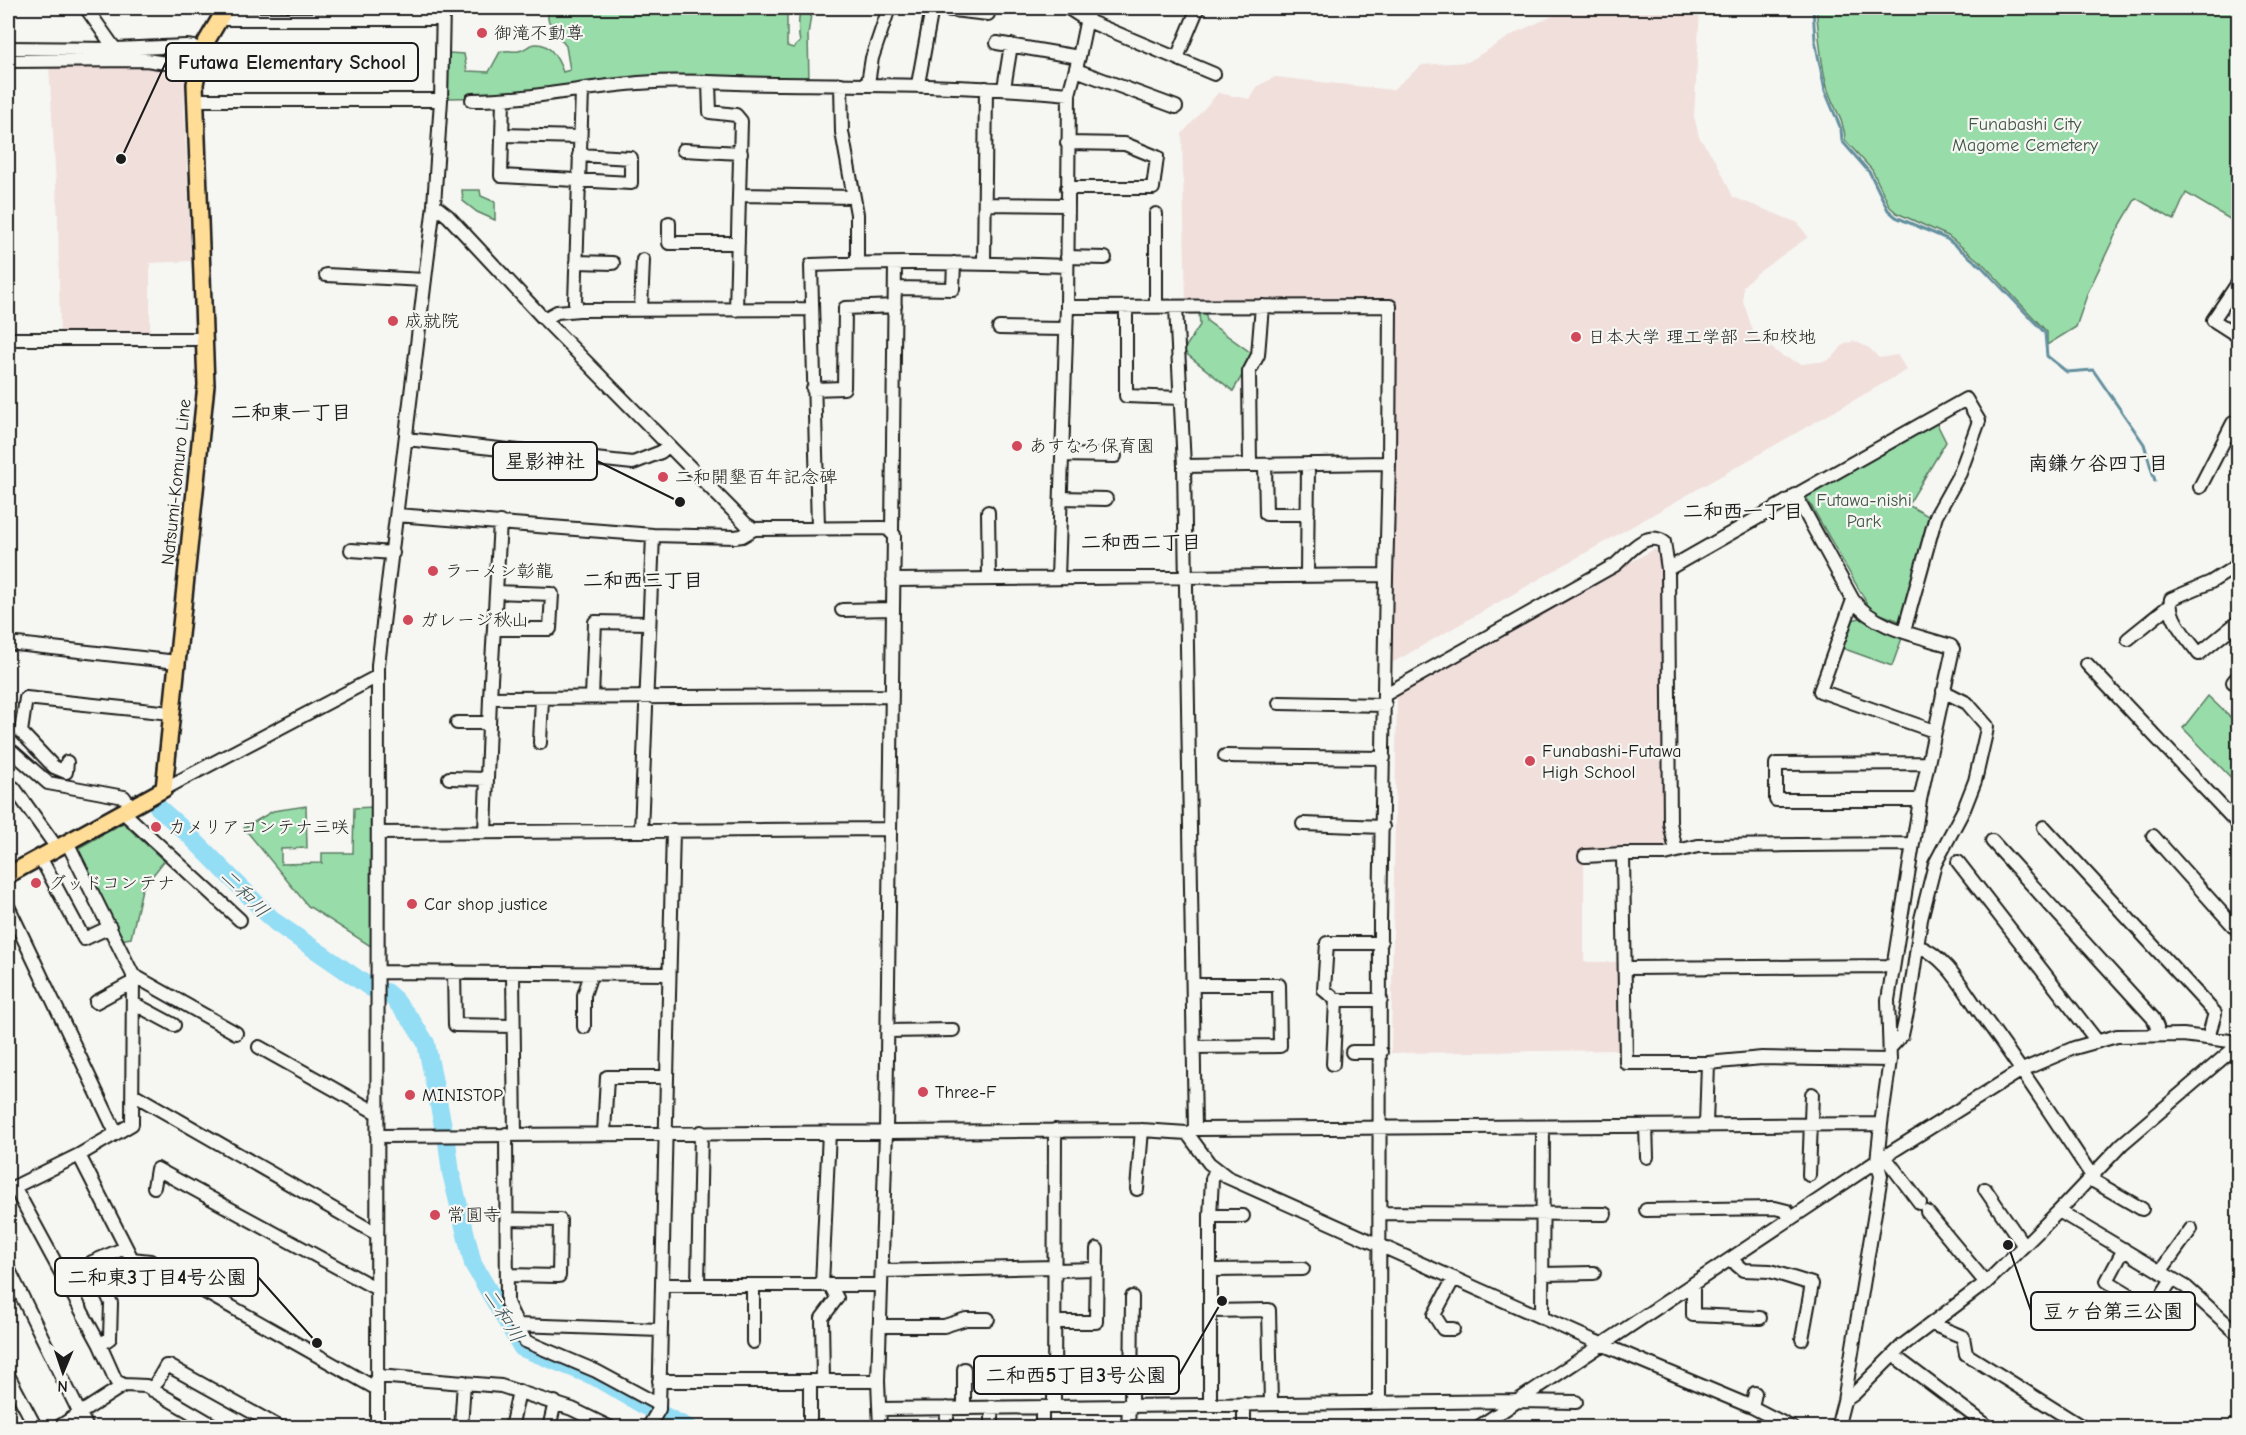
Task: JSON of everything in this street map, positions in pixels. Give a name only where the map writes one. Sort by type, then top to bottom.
[{"type":"main road","name":"Natsumi-Komuro Line","points":[[164,789],[204,414],[205,339],[195,84],[200,55],[222,13]]},
{"type":"main road","points":[[8,872],[164,789]]},
{"type":"street","points":[[86,8],[115,49]]},
{"type":"street","points":[[868,83],[872,58],[889,8]]},
{"type":"street","points":[[918,84],[934,8],[988,14]]},
{"type":"street","points":[[1068,8],[1088,21],[1214,74]]},
{"type":"street","points":[[1058,578],[1067,307],[1069,94],[1088,21],[1089,8]]},
{"type":"street","points":[[1177,58],[1197,10],[1192,8]]},
{"type":"street","points":[[222,13],[443,13],[441,100],[434,205],[378,676],[376,1428]]},
{"type":"street","points":[[997,43],[1079,57]]},
{"type":"street","points":[[1004,88],[1011,45]]},
{"type":"street","points":[[8,48],[115,49],[194,46],[200,55],[166,63],[146,60],[8,61]]},
{"type":"street","points":[[1076,70],[1176,107]]},
{"type":"street","points":[[472,100],[503,100],[582,91],[606,85],[657,82],[918,84],[1069,94]]},
{"type":"street","points":[[709,83],[710,112],[740,117],[736,310]]},
{"type":"street","points":[[842,84],[842,132],[857,213],[857,263]]},
{"type":"street","points":[[984,263],[986,88]]},
{"type":"street","points":[[579,310],[575,302],[582,91]]},
{"type":"street","points":[[195,100],[441,100]]},
{"type":"street","points":[[503,100],[501,176],[631,183],[631,158],[579,155]]},
{"type":"street","points":[[503,135],[580,137]]},
{"type":"street","points":[[1067,143],[1125,144],[1157,157],[1153,189],[1067,188]]},
{"type":"street","points":[[683,150],[741,153]]},
{"type":"street","points":[[739,195],[854,197]]},
{"type":"street","points":[[986,204],[1067,205]]},
{"type":"street","points":[[434,205],[448,216],[544,319],[668,446],[746,524],[754,529]]},
{"type":"street","points":[[1156,214],[1156,307]]},
{"type":"street","points":[[669,223],[669,243],[738,243]]},
{"type":"street","points":[[818,528],[811,265],[954,264],[1105,258]]},
{"type":"street","points":[[641,309],[642,260]]},
{"type":"street","points":[[576,262],[613,263]]},
{"type":"street","points":[[880,1428],[878,1381],[886,1131],[894,580],[892,532],[895,264]]},
{"type":"street","points":[[895,288],[953,289],[954,264]]},
{"type":"street","points":[[326,275],[425,280]]},
{"type":"street","points":[[2238,283],[2213,320],[2238,336]]},
{"type":"street","points":[[813,389],[844,388],[845,308],[895,306]]},
{"type":"street","points":[[1250,465],[1249,372],[1258,355],[1262,306]]},
{"type":"street","points":[[1067,307],[1390,306],[1381,943],[1378,1402]]},
{"type":"street","points":[[1126,307],[1126,396],[1180,398]]},
{"type":"street","points":[[1176,307],[1184,466],[1184,577],[1194,1047],[1191,1131],[1209,1163],[1227,1177],[1542,1318],[1752,1407],[1793,1428]]},
{"type":"street","points":[[544,319],[557,312],[579,310],[811,309]]},
{"type":"street","points":[[999,328],[1066,329]]},
{"type":"street","points":[[8,339],[205,339]]},
{"type":"street","points":[[1668,569],[1966,399],[1979,421],[1960,473],[1936,516],[1904,631]]},
{"type":"street","points":[[2200,487],[2237,420]]},
{"type":"street","points":[[406,439],[633,463],[661,452],[668,446]]},
{"type":"street","points":[[1062,455],[1115,456]]},
{"type":"street","points":[[1184,466],[1389,463]]},
{"type":"street","points":[[1307,576],[1308,464]]},
{"type":"street","points":[[1265,465],[1266,514],[1308,514]]},
{"type":"street","points":[[1794,496],[1800,500],[1853,600],[1872,619],[1951,646],[1952,652],[1920,800],[1893,966],[1888,1000],[1891,1054],[1881,1124],[1881,1176],[1844,1401],[1837,1428]]},
{"type":"street","points":[[1061,498],[1106,499]]},
{"type":"street","points":[[988,512],[988,579]]},
{"type":"street","points":[[397,515],[652,535],[735,537],[754,529],[818,528],[883,528],[892,532]]},
{"type":"street","points":[[485,832],[500,522]]},
{"type":"street","points":[[640,831],[652,535]]},
{"type":"street","points":[[1279,703],[1385,699],[1616,565],[1642,541],[1649,538],[1664,542],[1668,569],[1670,823],[1676,851]]},
{"type":"street","points":[[351,550],[393,553]]},
{"type":"street","points":[[2238,565],[2211,582],[2170,599],[2169,606],[2178,624],[2199,654],[2238,622]]},
{"type":"street","points":[[894,580],[1383,575],[1386,577]]},
{"type":"street","points":[[494,629],[550,629],[552,594],[496,592]]},
{"type":"street","points":[[1853,600],[1820,691],[1934,731]]},
{"type":"street","points":[[2128,639],[2169,606]]},
{"type":"street","points":[[842,610],[893,609]]},
{"type":"street","points":[[592,697],[595,622],[649,623]]},
{"type":"street","points":[[8,643],[177,662]]},
{"type":"street","points":[[2087,664],[2238,824]]},
{"type":"street","points":[[164,789],[378,676]]},
{"type":"street","points":[[1891,1054],[1902,1035],[1917,946],[1935,864],[1975,781],[1987,726],[1967,703],[1943,691]]},
{"type":"street","points":[[490,698],[892,696]]},
{"type":"street","points":[[67,762],[66,772],[54,767],[21,732],[26,698],[171,713]]},
{"type":"street","points":[[540,743],[542,698]]},
{"type":"street","points":[[457,723],[489,723]]},
{"type":"street","points":[[8,756],[13,752],[48,783],[124,797],[127,810],[240,920]]},
{"type":"street","points":[[1224,756],[1384,758]]},
{"type":"street","points":[[1920,800],[1776,800],[1776,764],[1927,763]]},
{"type":"street","points":[[449,778],[487,779]]},
{"type":"street","points":[[14,788],[62,845],[110,927],[133,979],[133,1094],[132,1124],[79,1155],[11,1189],[100,1345],[116,1381],[124,1385],[136,1385],[152,1390],[218,1428]]},
{"type":"street","points":[[1303,824],[1383,827]]},
{"type":"street","points":[[2044,827],[2215,1013],[2208,1038]]},
{"type":"street","points":[[378,832],[889,829]]},
{"type":"street","points":[[648,1428],[657,1411],[659,1381],[673,830]]},
{"type":"street","points":[[2153,836],[2238,931]]},
{"type":"street","points":[[1992,841],[2153,1018],[2157,1027],[2156,1035]]},
{"type":"street","points":[[1586,856],[1665,854],[1698,846],[1913,844]]},
{"type":"street","points":[[1623,855],[1626,1064],[1708,1063],[1762,1058],[1891,1054]]},
{"type":"street","points":[[40,857],[84,939],[110,927]]},
{"type":"street","points":[[1958,862],[2097,1041]]},
{"type":"street","points":[[8,906],[116,1133]]},
{"type":"street","points":[[1381,943],[1327,943],[1324,990],[1336,1000],[1381,1000]]},
{"type":"street","points":[[1917,946],[1926,949],[1950,972],[2022,1070],[2091,1177],[2142,1209]]},
{"type":"street","points":[[1626,968],[1893,966]]},
{"type":"street","points":[[378,972],[669,974]]},
{"type":"street","points":[[454,972],[455,1025],[513,1026]]},
{"type":"street","points":[[513,974],[507,1303],[525,1341],[596,1371],[657,1411]]},
{"type":"street","points":[[584,1027],[584,995],[591,974]]},
{"type":"street","points":[[96,1002],[133,979]]},
{"type":"street","points":[[133,979],[237,1033]]},
{"type":"street","points":[[1193,985],[1279,985],[1280,1046],[1194,1047]]},
{"type":"street","points":[[1333,1064],[1336,1000]]},
{"type":"street","points":[[133,1003],[174,1025]]},
{"type":"street","points":[[887,1030],[953,1030]]},
{"type":"street","points":[[1477,1428],[1881,1159],[2022,1070],[2059,1053],[2117,1036],[2156,1035],[2208,1038],[2238,1044]]},
{"type":"street","points":[[1844,1401],[1854,1394],[1903,1345],[1986,1283],[2059,1211],[2122,1144],[2238,1044]]},
{"type":"street","points":[[260,1047],[377,1113]]},
{"type":"street","points":[[1352,1052],[1381,1052]]},
{"type":"street","points":[[1706,1125],[1708,1063]]},
{"type":"street","points":[[604,1133],[607,1077],[667,1077]]},
{"type":"street","points":[[133,1094],[377,1234]]},
{"type":"street","points":[[1809,1175],[1812,1094]]},
{"type":"street","points":[[377,1136],[1881,1124]]},
{"type":"street","points":[[1646,1126],[1647,1157]]},
{"type":"street","points":[[1542,1318],[1543,1127]]},
{"type":"street","points":[[1041,1428],[1054,1378],[1055,1130]]},
{"type":"street","points":[[1137,1189],[1142,1130]]},
{"type":"street","points":[[698,1284],[701,1132]]},
{"type":"street","points":[[810,1420],[822,1318],[837,1298],[826,1285],[829,1132]]},
{"type":"street","points":[[79,1155],[132,1259],[150,1261],[377,1383],[464,1382],[501,1386],[555,1402],[590,1416],[611,1428]]},
{"type":"street","points":[[1881,1159],[1986,1283]]},
{"type":"street","points":[[154,1187],[157,1169],[377,1289]]},
{"type":"street","points":[[1210,1404],[1210,1216],[1212,1179],[1216,1169]]},
{"type":"street","points":[[1985,1189],[2024,1246]]},
{"type":"street","points":[[1646,1210],[1775,1208],[1787,1211],[1789,1220]]},
{"type":"street","points":[[2059,1211],[2186,1287],[2238,1334]]},
{"type":"street","points":[[1380,1213],[1605,1214]]},
{"type":"street","points":[[1210,1216],[1243,1216]]},
{"type":"street","points":[[507,1219],[560,1220],[559,1276],[507,1275]]},
{"type":"street","points":[[2160,1272],[2190,1229]]},
{"type":"street","points":[[100,1345],[110,1338],[111,1303],[92,1262],[125,1248]]},
{"type":"street","points":[[1055,1322],[1096,1322],[1097,1249]]},
{"type":"street","points":[[2124,1249],[2107,1281],[2153,1309],[2172,1279]]},
{"type":"street","points":[[1732,1258],[1743,1270],[1770,1271],[1812,1284],[1802,1339]]},
{"type":"street","points":[[8,1268],[87,1428]]},
{"type":"street","points":[[882,1271],[1097,1269]]},
{"type":"street","points":[[1210,1270],[1303,1269]]},
{"type":"street","points":[[1542,1274],[1594,1273]]},
{"type":"street","points":[[1453,1329],[1443,1329],[1434,1315],[1454,1278]]},
{"type":"street","points":[[1693,1284],[1694,1316],[1761,1318]]},
{"type":"street","points":[[662,1285],[881,1285]]},
{"type":"street","points":[[753,1285],[753,1342]]},
{"type":"street","points":[[1128,1428],[1132,1297]]},
{"type":"street","points":[[1210,1311],[1269,1310],[1271,1404]]},
{"type":"street","points":[[880,1326],[944,1326],[966,1319],[987,1319]]},
{"type":"street","points":[[1932,1324],[1963,1337],[1966,1354],[2084,1428]]},
{"type":"street","points":[[517,1325],[660,1330]]},
{"type":"street","points":[[1893,1355],[1990,1428]]},
{"type":"street","points":[[152,1390],[166,1366],[169,1366],[281,1428]]},
{"type":"street","points":[[964,1369],[964,1407]]},
{"type":"street","points":[[8,1375],[36,1428]]},
{"type":"street","points":[[1054,1378],[1131,1378]]},
{"type":"street","points":[[659,1381],[878,1381]]},
{"type":"street","points":[[461,1428],[464,1382]]},
{"type":"street","points":[[57,1428],[124,1385]]},
{"type":"street","points":[[511,1428],[519,1391]]},
{"type":"street","points":[[1752,1407],[1755,1393]]},
{"type":"street","points":[[549,1428],[555,1402]]},
{"type":"street","points":[[880,1409],[1378,1402],[1576,1402]]},
{"type":"street","points":[[1244,1404],[1244,1428]]},
{"type":"street","points":[[992,1407],[992,1428]]},
{"type":"street","points":[[947,1408],[947,1428]]},
{"type":"shaded area","name":"日本大学 理工学部 二和校地","points":[[1571,8],[1700,8],[1694,116],[1699,137],[1716,161],[1733,197],[1798,223],[1808,237],[1743,286],[1743,301],[1754,334],[1782,356],[1802,364],[1827,361],[1843,345],[1854,341],[1869,348],[1879,358],[1897,355],[1907,370],[1390,664],[1393,300],[1186,304],[1182,134],[1218,93],[1249,99],[1258,86],[1275,77],[1392,90],[1422,65],[1468,62],[1517,32]]},
{"type":"shaded area","points":[[49,64],[180,64],[187,68],[184,99],[191,261],[150,263],[150,337],[60,338],[58,219]]},
{"type":"shaded area","name":"Funabashi-Futawa High School","points":[[1654,549],[1661,553],[1665,825],[1668,844],[1666,848],[1584,851],[1584,962],[1621,962],[1622,1050],[1391,1053],[1397,696]]},
{"type":"green space","points":[[280,8],[435,8],[436,13],[283,15]]},
{"type":"green space","points":[[548,8],[787,8],[787,46],[793,48],[800,42],[798,29],[800,8],[812,8],[808,35],[809,82],[729,82],[507,97],[447,98],[449,53],[464,54],[467,71],[489,72],[500,52],[520,51],[537,44],[548,47],[552,51],[563,72],[570,70],[566,46],[552,28],[548,19]]},
{"type":"green space","name":"Funabashi City Magome Cemetery","points":[[1816,8],[2238,8],[2238,224],[2186,193],[2174,220],[2136,198],[2118,229],[2088,292],[2076,327],[2047,345],[2047,332],[1984,265],[1948,236],[1897,213],[1890,207],[1872,170],[1845,140],[1841,119],[1829,94],[1825,77]]},
{"type":"green space","points":[[462,190],[480,190],[481,196],[495,202],[495,220],[477,212],[463,201]]},
{"type":"green space","points":[[1205,311],[1207,321],[1254,355],[1233,391],[1183,351],[1200,325],[1199,312]]},
{"type":"green space","name":"Futawa-nishi Park","points":[[1935,420],[1946,442],[1908,505],[1932,518],[1902,622],[1875,612],[1869,607],[1804,493]]},
{"type":"green space","points":[[1860,618],[1876,628],[1902,638],[1892,666],[1842,648],[1852,620]]},
{"type":"green space","points":[[2208,696],[2232,719],[2238,712],[2238,785],[2183,728]]},
{"type":"green space","points":[[306,806],[307,848],[281,849],[281,864],[322,863],[322,853],[353,853],[354,808],[373,807],[372,947],[308,906],[244,828],[273,811]]},
{"type":"green space","points":[[123,823],[164,861],[142,889],[131,938],[120,940],[75,850]]},
{"type":"waterway","points":[[1813,8],[1815,40],[1825,91],[1841,129],[1842,141],[1870,173],[1888,210],[1896,217],[1947,239],[1982,267],[2045,333],[2047,356],[2067,372],[2093,370],[2144,444],[2155,481]]},
{"type":"waterway","name":"二和川","points":[[158,807],[275,922],[371,988]]},
{"type":"waterway","name":"二和川","points":[[386,992],[412,1021],[426,1043],[443,1126]]},
{"type":"waterway","name":"二和川","points":[[447,1142],[451,1173],[473,1264],[522,1348],[595,1377],[655,1412]]},
{"type":"waterway","name":"二和川","points":[[661,1414],[689,1428]]},
{"type":"place","name":"御滝不動尊","points":[[482,33]]},
{"type":"place","name":"Futawa Elementary School","points":[[121,159]]},
{"type":"place","name":"成就院","points":[[393,321]]},
{"type":"place","name":"日本大学 理工学部 二和校地","points":[[1576,337]]},
{"type":"place","name":"あすなろ保育園","points":[[1017,446]]},
{"type":"place","name":"二和開墾百年記念碑","points":[[663,477]]},
{"type":"place","name":"星影神社","points":[[680,502]]},
{"type":"place","name":"ラーメン彰龍","points":[[433,571]]},
{"type":"place","name":"ガレージ秋山","points":[[408,620]]},
{"type":"place","name":"Funabashi-Futawa High School","points":[[1530,761]]},
{"type":"place","name":"カメリアコンテナ三咲","points":[[156,827]]},
{"type":"place","name":"グッドコンテナ","points":[[36,883]]},
{"type":"place","name":"Car shop justice","points":[[412,904]]},
{"type":"place","name":"Three-F","points":[[923,1092]]},
{"type":"place","name":"MINISTOP","points":[[410,1095]]},
{"type":"place","name":"常圓寺","points":[[435,1215]]},
{"type":"place","name":"豆ヶ台第三公園","points":[[2008,1245]]},
{"type":"place","name":"二和西5丁目3号公園","points":[[1222,1301]]},
{"type":"place","name":"二和東3丁目4号公園","points":[[317,1343]]},
{"type":"district","name":"二和東一丁目","points":[[291,412]]},
{"type":"district","name":"南鎌ケ谷四丁目","points":[[2098,463]]},
{"type":"district","name":"二和西一丁目","points":[[1743,511]]},
{"type":"district","name":"二和西二丁目","points":[[1141,542]]},
{"type":"district","name":"二和西三丁目","points":[[643,580]]}]
